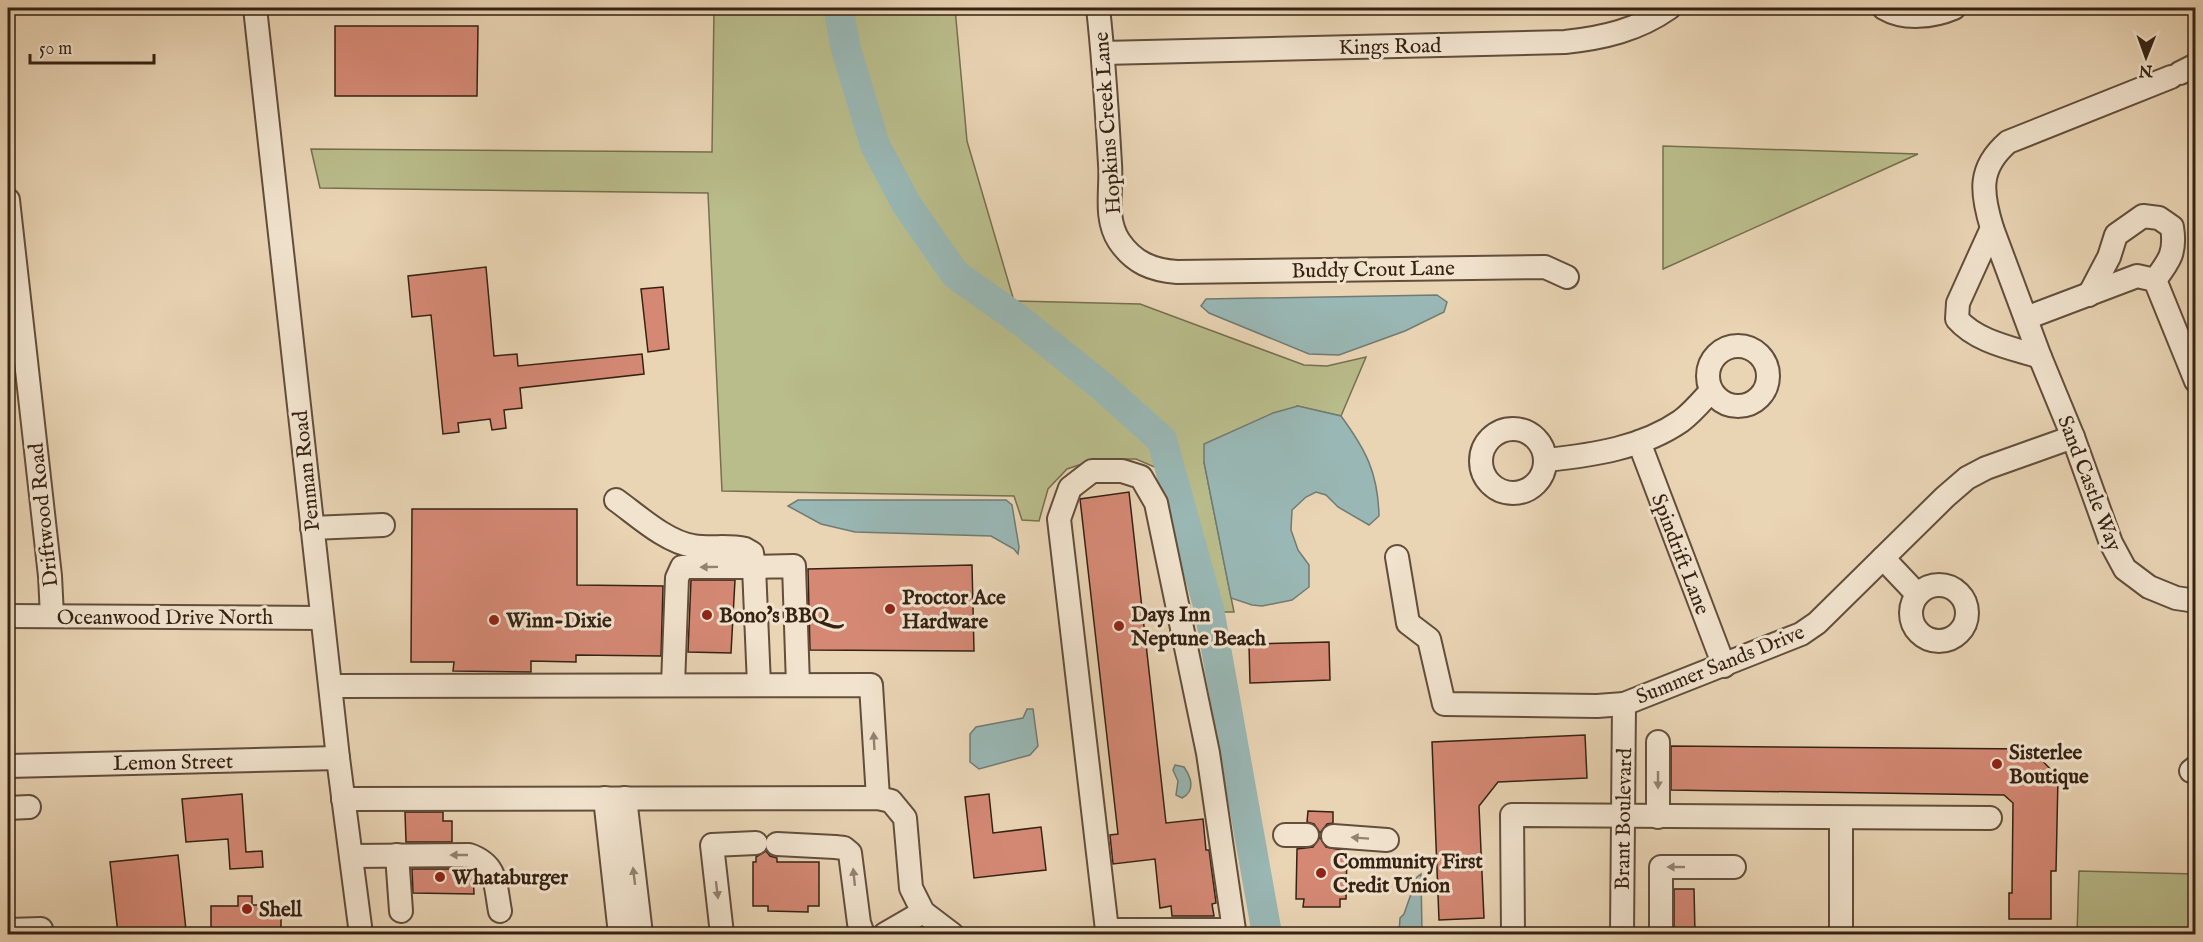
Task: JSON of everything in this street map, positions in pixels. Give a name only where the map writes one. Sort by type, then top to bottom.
[{"type":"street","name":"Penman Road","points":[[255,8],[338,758],[361,934]]},
{"type":"street","name":"Hopkins Creek Lane","points":[[1098,8],[1111,174],[1110,212],[1118,239],[1132,256],[1156,270],[1177,272]]},
{"type":"street","name":"Kings Road","points":[[1103,53],[1565,42],[1598,39],[1622,32],[1646,22],[1669,8]]},
{"type":"street","points":[[1884,8],[1898,15],[1910,16],[1943,12],[1954,8]]},
{"type":"street","name":"Sand Castle Way","points":[[2182,72],[2008,142],[1997,152],[1986,171],[1984,182],[1986,206],[1992,228],[2040,357],[2073,437],[2111,543],[2125,569],[2150,587],[2176,598],[2196,601]]},
{"type":"street","name":"Driftwood Road","points":[[8,200],[50,576],[52,616]]},
{"type":"street","points":[[2089,295],[2109,257],[2115,235],[2143,216],[2158,218],[2172,227],[2175,245],[2169,261],[2155,280]]},
{"type":"street","points":[[1992,228],[1958,303],[1957,319],[1966,329],[1986,339],[2040,357]]},
{"type":"street","name":"Buddy Crout Lane","points":[[1177,272],[1545,267],[1567,277]]},
{"type":"street","points":[[2026,318],[2137,276],[2155,280]]},
{"type":"street","points":[[2155,280],[2196,381]]},
{"type":"street","points":[[1547,460],[1593,455],[1639,442],[1681,420],[1711,391]]},
{"type":"street","name":"Summer Sands Drive","points":[[1397,557],[1408,623],[1429,639],[1444,704],[1597,706],[1624,704],[1801,634],[1817,623],[1967,478],[1986,468],[2073,437]]},
{"type":"street","name":"Spindrift Lane","points":[[1639,442],[1724,666]]},
{"type":"street","points":[[1092,471],[1122,471],[1141,477],[1156,503],[1208,753],[1234,930],[1131,932],[1107,930],[1059,519],[1070,488],[1092,471]]},
{"type":"street","points":[[616,500],[658,530],[683,544],[736,547],[752,553],[759,685]]},
{"type":"street","points":[[312,528],[383,525]]},
{"type":"street","points":[[1883,558],[1917,594]]},
{"type":"street","points":[[674,685],[676,578],[682,567],[794,566],[798,685]]},
{"type":"street","name":"Oceanwood Drive North","points":[[8,616],[322,618]]},
{"type":"street","points":[[331,686],[871,685],[878,798]]},
{"type":"street","name":"Brant Boulevard","points":[[1622,934],[1624,704]]},
{"type":"street","points":[[1658,742],[1658,817]]},
{"type":"street","name":"Lemon Street","points":[[8,766],[338,758]]},
{"type":"street","points":[[615,798],[620,934]]},
{"type":"street","points":[[615,798],[641,934]]},
{"type":"street","points":[[343,799],[878,798],[891,801],[905,818],[911,888],[923,912],[952,934]]},
{"type":"street","points":[[1513,934],[1512,815],[1990,818]]},
{"type":"street","points":[[1841,818],[1841,934]]},
{"type":"street","points":[[1332,836],[1387,840]]},
{"type":"street","points":[[722,934],[712,846],[766,843],[835,846],[844,848],[850,853],[859,923],[863,934]]},
{"type":"street","points":[[351,855],[469,855],[482,860],[493,873],[500,911]]},
{"type":"street","points":[[398,855],[401,910]]},
{"type":"street","points":[[1661,934],[1661,867],[1734,867]]},
{"type":"street","points":[[885,934],[923,912]]},
{"type":"street","points":[[8,930],[41,929]]},
{"type":"green space","points":[[714,8],[955,8],[967,141],[1014,301],[1140,304],[1304,365],[1327,366],[1366,357],[1341,416],[1297,406],[1204,462],[1234,612],[1202,612],[1164,471],[1136,459],[1097,459],[1067,469],[1048,489],[1039,521],[1022,520],[1014,496],[722,491],[708,193],[320,188],[311,149],[712,152]]},
{"type":"green space","points":[[1663,146],[1918,154],[1663,269]]},
{"type":"green space","points":[[2079,871],[2195,874],[2195,934],[2077,934]]},
{"type":"water","points":[[1437,295],[1447,302],[1444,312],[1405,331],[1339,355],[1309,354],[1209,313],[1201,306],[1206,299]]},
{"type":"water","points":[[1298,406],[1341,416],[1364,451],[1369,463],[1376,487],[1379,516],[1369,525],[1338,507],[1326,495],[1316,492],[1306,497],[1292,510],[1291,530],[1298,550],[1309,565],[1309,587],[1292,600],[1262,606],[1252,605],[1231,598],[1204,462],[1204,444],[1273,413]]},
{"type":"water","points":[[798,500],[1006,500],[1012,505],[1019,547],[1018,554],[1014,549],[991,536],[855,532],[821,524],[788,506]]},
{"type":"water","points":[[1027,709],[1033,709],[1038,746],[1030,755],[979,769],[970,762],[970,734],[976,727],[1023,718]]},
{"type":"water","points":[[1175,765],[1184,767],[1190,779],[1191,788],[1182,798],[1176,795],[1178,781],[1173,770]]},
{"type":"water","points":[[1421,874],[1422,934],[1399,934],[1400,918],[1404,914],[1417,877]]},
{"type":"building","points":[[335,26],[478,26],[477,96],[335,96]]},
{"type":"building","points":[[486,267],[494,356],[517,354],[518,366],[642,354],[644,374],[520,388],[522,408],[504,410],[506,428],[492,430],[490,419],[458,423],[459,432],[443,434],[431,315],[412,317],[408,276]]},
{"type":"building","points":[[663,287],[669,349],[648,352],[641,289]]},
{"type":"building","name":"Days Inn Neptune Beach","points":[[1129,492],[1166,823],[1203,819],[1216,903],[1212,904],[1214,916],[1172,916],[1171,906],[1160,908],[1155,859],[1113,864],[1110,835],[1118,834],[1080,499]]},
{"type":"building","name":"Winn-Dixie","points":[[412,509],[577,509],[577,585],[663,586],[661,656],[576,655],[576,662],[531,661],[531,672],[453,671],[454,662],[411,662]]},
{"type":"building","name":"Proctor Ace Hardware","points":[[972,565],[974,651],[810,650],[808,569]]},
{"type":"building","name":"Bono's BBQ","points":[[691,580],[735,580],[731,653],[688,652]]},
{"type":"building","points":[[1329,642],[1330,680],[1250,683],[1249,644]]},
{"type":"building","points":[[1585,735],[1587,778],[1498,782],[1479,806],[1484,918],[1439,920],[1432,742]]},
{"type":"building","points":[[1671,746],[2031,749],[2058,777],[2056,871],[2051,871],[2051,919],[2009,919],[2009,893],[2012,893],[2013,803],[2004,795],[1671,790]]},
{"type":"building","points":[[242,794],[246,852],[262,851],[263,867],[230,869],[228,839],[186,842],[182,799]]},
{"type":"building","points":[[989,794],[993,833],[1041,827],[1046,870],[974,878],[965,797]]},
{"type":"building","points":[[1308,811],[1333,812],[1333,823],[1327,824],[1320,833],[1314,824],[1307,822]]},
{"type":"building","points":[[405,812],[443,812],[443,821],[452,821],[452,842],[406,842]]},
{"type":"building","name":"Community First Credit Union","points":[[1320,837],[1326,847],[1347,851],[1346,899],[1340,899],[1340,907],[1303,907],[1304,899],[1296,899],[1297,849],[1313,847]]},
{"type":"building","points":[[766,851],[770,856],[777,858],[777,862],[819,862],[819,906],[808,906],[808,912],[768,911],[768,906],[753,906],[753,862],[756,862],[756,857]]},
{"type":"building","points":[[178,855],[186,930],[118,934],[110,862]]},
{"type":"building","name":"Whataburger","points":[[412,869],[466,869],[473,872],[474,894],[413,893]]},
{"type":"building","points":[[1674,889],[1694,889],[1695,934],[1674,934]]},
{"type":"building","points":[[238,896],[252,896],[252,905],[281,905],[281,931],[211,931],[211,906],[238,906]]},
{"type":"waterway","points":[[842,8],[840,17],[846,49],[875,145],[907,205],[955,274],[1021,321],[1104,388],[1162,440],[1209,609],[1267,934]]},
{"type":"place","name":"Proctor Ace Hardware","points":[[890,609]]},
{"type":"place","name":"Bono's BBQ","points":[[707,615]]},
{"type":"place","name":"Winn-Dixie","points":[[494,620]]},
{"type":"place","name":"Days Inn Neptune Beach","points":[[1119,626]]},
{"type":"place","name":"Sisterlee Boutique","points":[[1997,764]]},
{"type":"place","name":"Community First Credit Union","points":[[1321,873]]},
{"type":"place","name":"Whataburger","points":[[440,877]]},
{"type":"place","name":"Shell","points":[[247,909]]}]
